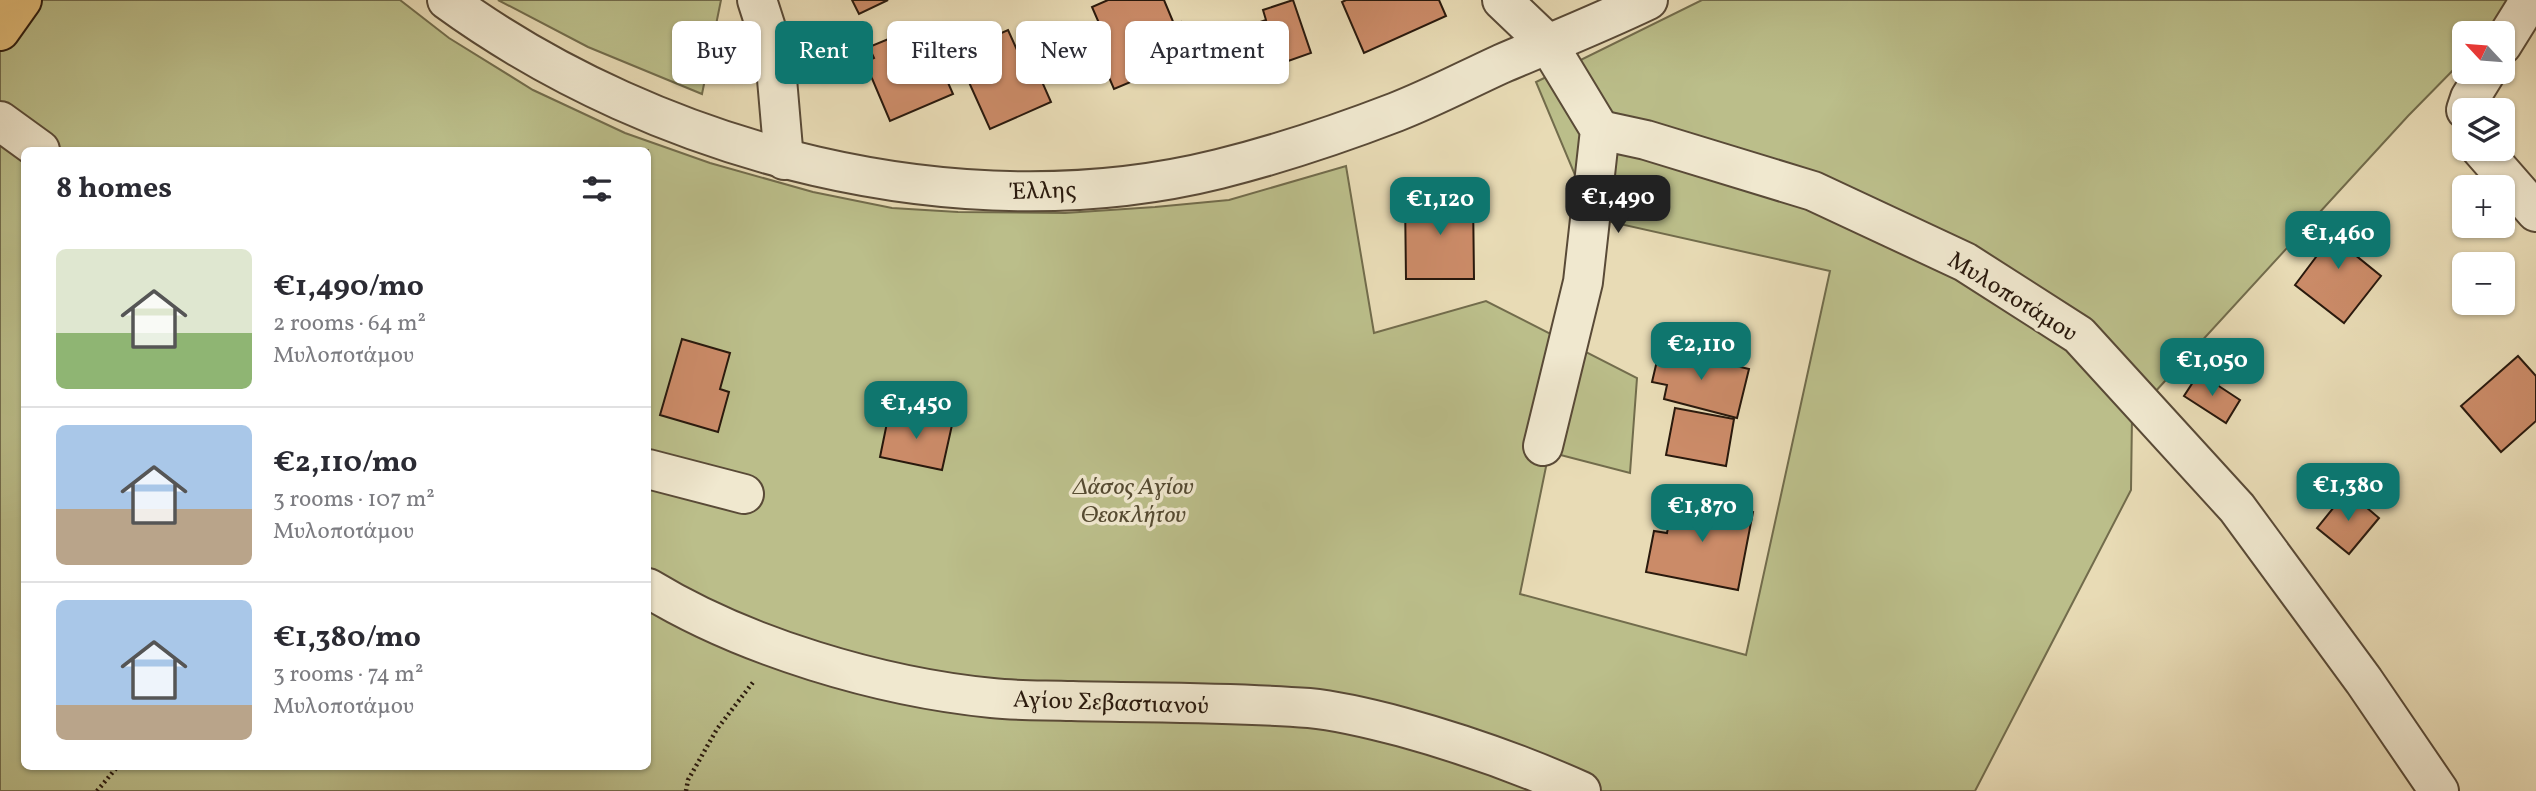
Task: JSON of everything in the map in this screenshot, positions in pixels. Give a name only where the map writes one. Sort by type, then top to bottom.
[{"type":"main road","points":[[0,32],[22,0]]},
{"type":"street","name":"Έλλης","points":[[447,0],[518,49],[576,80],[689,127],[785,160],[884,180],[972,191],[1055,191],[1125,185],[1218,169],[1399,111],[1648,0]]},
{"type":"street","points":[[757,0],[775,56],[785,160]]},
{"type":"street","points":[[1502,0],[1548,44],[1600,130],[1583,282],[1543,446]]},
{"type":"street","points":[[2515,24],[2530,0]]},
{"type":"street","points":[[0,121],[36,147]]},
{"type":"street","name":"Μυλοποτάμου","points":[[1600,130],[1646,140],[1813,191],[1965,262],[2079,335],[2237,508],[2364,681],[2439,791]]},
{"type":"street","points":[[2492,161],[2536,212]]},
{"type":"street","points":[[651,470],[744,494]]},
{"type":"street","name":"Αγίου Σεβαστιανού","points":[[651,590],[719,625],[765,642],[852,671],[919,688],[994,698],[1311,708],[1370,719],[1454,742],[1511,761],[1581,791]]},
{"type":"path","points":[[686,791],[688,780],[716,729],[754,683],[765,642]]},
{"type":"path","points":[[97,791],[115,770]]},
{"type":"green space","name":"Δάσος Αγίου Θεοκλήτου","points":[[0,0],[400,0],[449,38],[533,90],[625,133],[710,163],[813,192],[892,208],[1065,213],[1155,207],[1229,200],[1346,166],[1374,333],[1486,301],[1637,378],[1630,473],[1549,452],[1520,594],[1746,655],[1830,271],[1593,218],[1536,82],[1702,0],[2513,0],[2498,21],[2452,21],[2452,71],[2132,417],[2131,490],[1975,791],[0,791]]},
{"type":"green space","points":[[498,0],[721,0],[717,21],[672,21],[672,82],[588,47]]},
{"type":"green space","points":[[678,84],[704,84],[702,94]]},
{"type":"building","points":[[852,0],[888,0],[859,14]]},
{"type":"building","points":[[1108,0],[1164,0],[1173,21],[1125,21],[1126,84],[1114,89],[1111,82],[1111,21],[1098,21],[1092,7]]},
{"type":"building","points":[[1293,0],[1311,53],[1289,61],[1289,21],[1263,21],[1266,20],[1263,10]]},
{"type":"building","points":[[1439,0],[1446,16],[1364,53],[1342,2]]},
{"type":"building","points":[[1008,30],[1016,48],[1016,84],[1043,84],[1051,102],[990,129],[970,84],[1002,84],[1002,33]]},
{"type":"building","points":[[887,40],[887,84],[949,84],[953,94],[890,121],[873,81],[873,45]]},
{"type":"building","points":[[1473,195],[1474,279],[1406,279],[1405,197]]},
{"type":"building","points":[[2338,215],[2367,237],[2354,254],[2381,276],[2344,323],[2295,285],[2316,257],[2309,252]]},
{"type":"building","points":[[682,339],[730,353],[720,389],[729,392],[718,432],[660,415]]},
{"type":"building","points":[[1660,348],[1749,369],[1737,418],[1664,399],[1667,385],[1652,382]]},
{"type":"building","points":[[2518,356],[2536,376],[2536,421],[2501,452],[2461,406]]},
{"type":"building","points":[[2199,373],[2240,400],[2226,423],[2184,396]]},
{"type":"building","points":[[1675,408],[1734,419],[1726,466],[1666,455]]},
{"type":"building","points":[[889,413],[952,425],[942,470],[880,457]]},
{"type":"building","points":[[2347,491],[2379,518],[2349,554],[2317,528]]},
{"type":"building","points":[[1674,497],[1753,512],[1738,590],[1646,572],[1654,531],[1667,533]]}]
